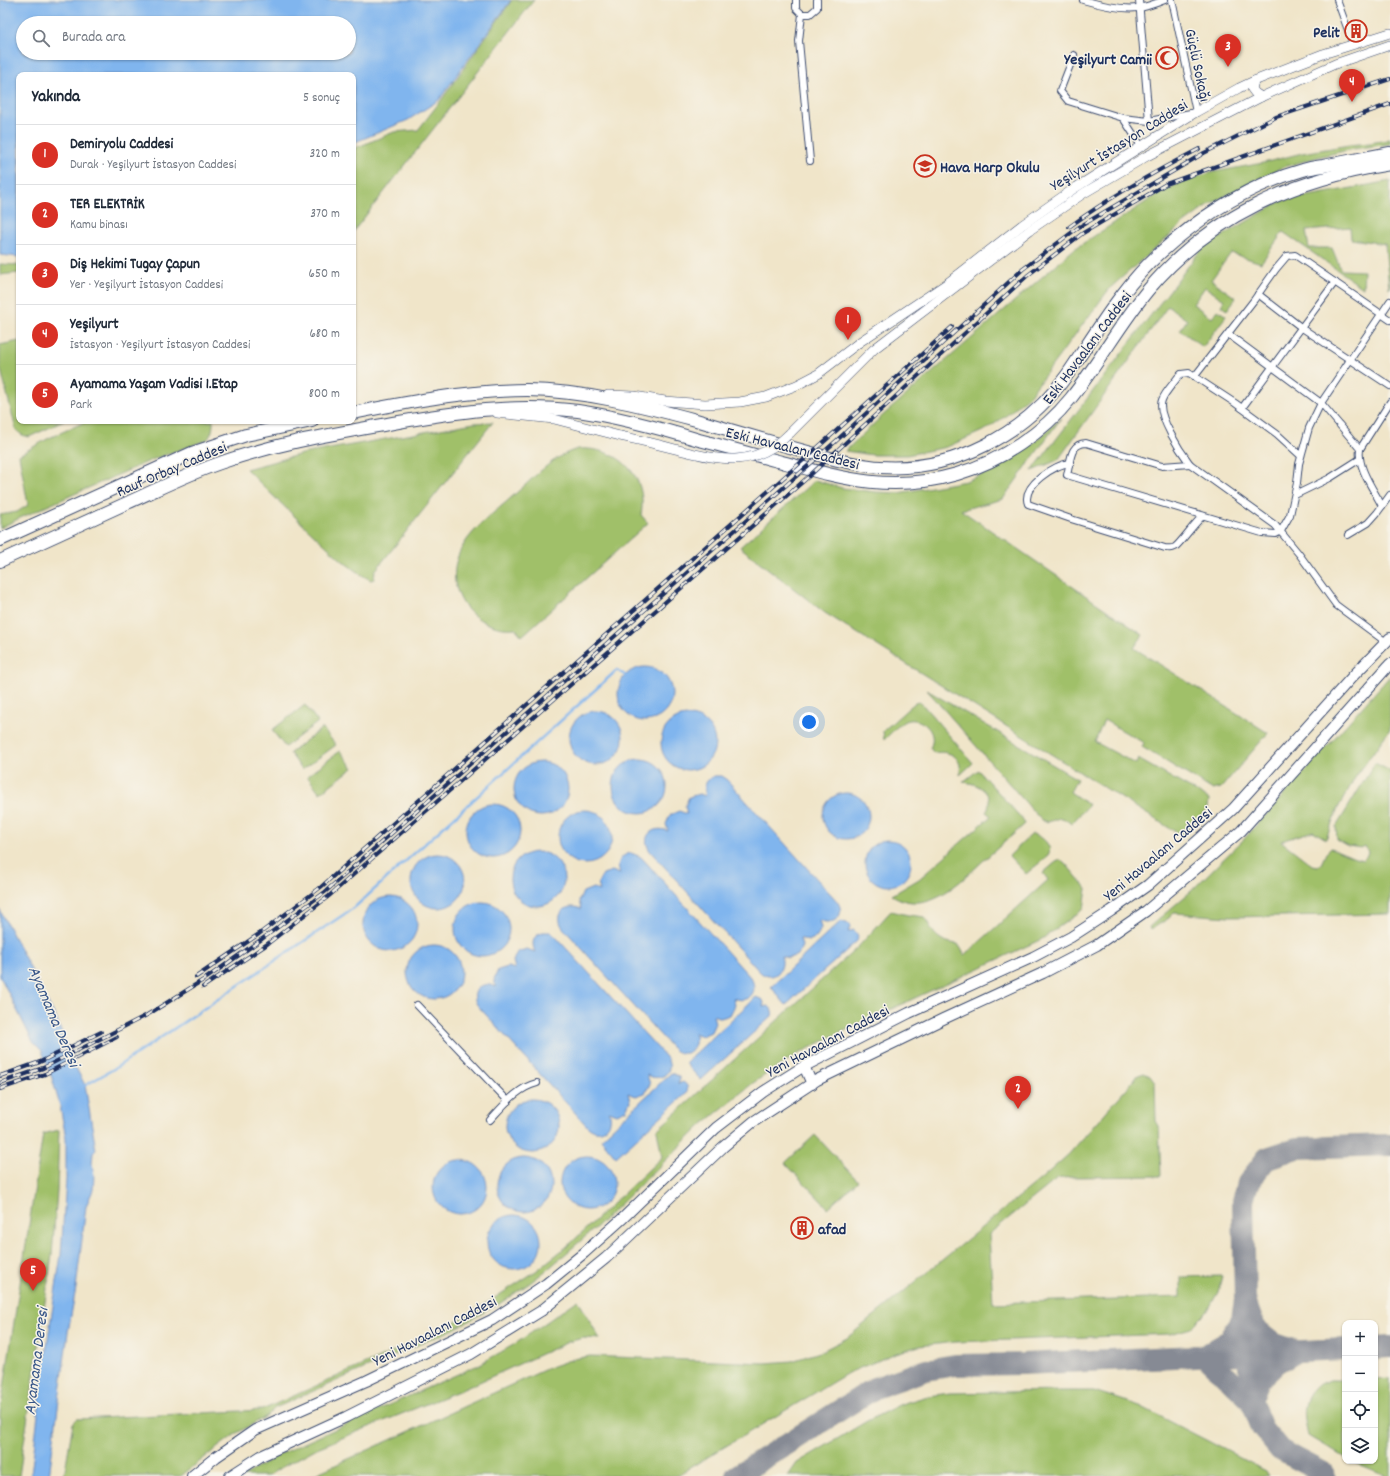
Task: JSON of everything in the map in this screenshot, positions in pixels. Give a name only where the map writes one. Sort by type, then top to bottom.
[{"type":"highway","points":[[1304,170],[1328,159],[1390,146]]},
{"type":"highway","name":"Eski Havaalanı Caddesi","points":[[594,396],[651,408],[852,463],[879,467],[901,468],[924,465],[973,452],[1012,429],[1044,403],[1066,375],[1125,292],[1158,254],[1193,225],[1221,206],[1268,182],[1304,170],[1390,153]]},
{"type":"highway","name":"Eski Havaalanı Caddesi","points":[[482,410],[548,408],[603,415],[647,425],[835,477],[867,482],[914,482],[958,474],[982,465],[1025,441],[1054,417],[1083,382],[1148,290],[1174,263],[1204,237],[1248,209],[1292,188],[1357,169],[1390,164]]},
{"type":"highway","points":[[1315,181],[1336,180],[1390,171]]},
{"type":"highway","points":[[356,412],[446,397],[495,392],[526,390],[594,396]]},
{"type":"highway","name":"Rauf Orbay Caddesi","points":[[0,561],[199,470],[251,453],[310,439],[441,414],[482,410]]},
{"type":"highway","name":"Rauf Orbay Caddesi","points":[[0,540],[192,453],[246,435],[298,424]]},
{"type":"main road","name":"Yeşilyurt İstasyon Caddesi","points":[[594,396],[634,396],[665,401],[705,404],[740,402],[766,397],[797,385],[818,374],[861,341],[945,285],[1022,225],[1072,190],[1196,112],[1254,81],[1323,54],[1390,33]]},
{"type":"main road","name":"Yeşilyurt İstasyon Caddesi","points":[[482,410],[554,420],[709,458],[734,460],[744,459],[760,454],[780,442],[790,433],[874,349],[1030,230],[1084,193],[1147,156],[1238,108],[1335,64],[1390,46]]},
{"type":"main road","points":[[1254,81],[1252,89],[1254,93],[1261,97]]},
{"type":"main road","points":[[1226,95],[1233,97],[1238,103],[1238,108]]},
{"type":"main road","points":[[1141,146],[1147,156]]},
{"type":"main road","name":"Yeni Havaalanı Caddesi","points":[[192,1476],[255,1430],[373,1378],[492,1320],[546,1284],[623,1218],[716,1128],[763,1092],[804,1066],[909,1013],[1033,957],[1071,937],[1111,911],[1148,885],[1233,809],[1327,704],[1389,642]]},
{"type":"main road","name":"Yeni Havaalanı Caddesi","points":[[230,1476],[261,1456],[346,1417],[471,1354],[541,1311],[606,1258],[723,1147],[747,1127],[812,1084],[943,1019],[1043,973],[1097,945],[1128,924],[1146,911],[1240,831],[1390,664]]},
{"type":"main road","points":[[1327,704],[1341,718]]},
{"type":"main road","points":[[804,1066],[812,1084]]},
{"type":"street","points":[[795,1],[796,8],[802,14],[810,14],[817,8],[817,0]]},
{"type":"street","points":[[1083,0],[1124,8],[1139,8],[1165,0]]},
{"type":"street","points":[[1139,0],[1149,121]]},
{"type":"street","name":"Güçlü Sokağı","points":[[1172,0],[1196,112]]},
{"type":"street","points":[[1337,0],[1353,44]]},
{"type":"street","points":[[802,14],[799,41],[810,161]]},
{"type":"street","points":[[1074,55],[1060,91],[1068,101],[1123,118],[1149,121],[1196,112]]},
{"type":"street","points":[[1123,118],[1141,146]]},
{"type":"street","points":[[1195,376],[1285,258],[1291,255],[1295,255],[1390,320]]},
{"type":"street","points":[[1242,408],[1335,282]]},
{"type":"street","points":[[1258,294],[1302,328],[1390,386]]},
{"type":"street","points":[[1190,464],[1162,466],[1086,443],[1079,443],[1072,452],[1067,475],[1262,533],[1276,534],[1281,531],[1290,515],[1309,428],[1321,403],[1390,301]]},
{"type":"street","points":[[1228,334],[1321,403],[1360,448]]},
{"type":"street","points":[[1302,456],[1278,434],[1195,376],[1186,373],[1178,377],[1162,400],[1162,413],[1172,436],[1190,464],[1275,525],[1302,558],[1336,605],[1389,642]]},
{"type":"street","points":[[1382,506],[1363,469],[1360,459],[1360,448],[1390,402]]},
{"type":"street","points":[[1295,495],[1330,478],[1360,459]]},
{"type":"street","points":[[1070,463],[1059,466],[1044,474],[1029,490],[1027,498],[1028,504],[1165,548],[1177,547],[1195,523],[1203,516]]},
{"type":"street","points":[[1348,535],[1368,523],[1390,495]]},
{"type":"street","points":[[417,1005],[508,1101]]},
{"type":"street","points":[[490,1120],[515,1094],[530,1085],[537,1083]]},
{"type":"green space","points":[[512,0],[534,0],[356,228],[356,148],[394,132],[418,130],[442,99]]},
{"type":"green space","points":[[1390,138],[1390,144],[1353,149],[1284,167],[1210,204],[1184,223],[1110,288],[1030,395],[1007,415],[987,429],[947,447],[907,455],[873,455],[845,451],[881,417],[1073,250],[1164,190],[1191,178],[1214,172],[1263,163],[1302,153],[1370,143],[1387,140]]},
{"type":"green space","points":[[1390,181],[1390,261],[1388,263],[1390,268],[1389,289],[1385,244],[1351,239],[1350,227],[1306,231],[1309,248],[1332,248],[1341,270],[1364,271],[1363,288],[1283,232],[1261,263],[1231,253],[1211,280],[1236,298],[1227,310],[1221,306],[1224,300],[1205,287],[1193,304],[1212,318],[1218,310],[1226,316],[1203,347],[1180,330],[1187,320],[1168,306],[1058,460],[1032,471],[1202,248],[1281,201]]},
{"type":"green space","points":[[0,264],[16,265],[16,273],[0,275]]},
{"type":"green space","points":[[16,342],[16,424],[57,424],[29,437],[22,435],[16,430],[0,366],[0,345]]},
{"type":"green space","points":[[1061,418],[1003,499],[961,510],[1143,635],[1134,648],[1268,733],[1221,788],[1213,790],[1142,747],[1144,743],[1104,720],[1095,742],[1136,764],[1138,759],[1209,799],[1208,808],[1182,836],[825,613],[740,547],[815,480],[842,488],[898,493],[966,481],[1011,459],[1036,441]]},
{"type":"green space","points":[[493,422],[375,571],[374,579],[371,580],[352,569],[335,554],[246,469],[302,454],[474,423]]},
{"type":"green space","points":[[80,424],[213,424],[212,431],[207,440],[154,459],[0,528],[0,515],[17,512],[28,505],[19,455],[49,438]]},
{"type":"green space","points":[[578,449],[592,449],[605,452],[617,458],[627,466],[635,475],[640,487],[642,500],[641,515],[648,523],[522,636],[515,628],[496,627],[485,622],[470,612],[460,598],[455,582],[455,568],[458,555],[473,532],[544,468],[560,457]]},
{"type":"green space","points":[[1390,676],[1390,729],[1355,778],[1338,808],[1326,839],[1313,831],[1281,841],[1312,865],[1317,866],[1321,864],[1326,853],[1331,848],[1363,860],[1368,852],[1365,846],[1361,848],[1348,846],[1337,840],[1336,827],[1375,763],[1390,771],[1390,914],[1229,917],[1174,913],[1150,930],[1149,927],[1189,893],[1245,838]]},
{"type":"green space","points":[[927,690],[1077,779],[1070,792],[1089,805],[1071,824],[1062,818],[1048,822],[1041,820]]},
{"type":"green space","points":[[919,702],[973,763],[960,775],[957,759],[950,754],[940,752],[934,753],[930,748],[932,736],[930,731],[927,726],[917,720],[905,721],[884,740],[883,731],[911,706]]},
{"type":"green space","points":[[305,705],[318,722],[285,747],[272,730]]},
{"type":"green space","points":[[322,728],[336,745],[302,770],[290,753]]},
{"type":"green space","points":[[340,751],[353,768],[320,793],[307,776]]},
{"type":"green space","points":[[978,770],[1024,821],[1025,824],[964,879],[942,894],[930,900],[918,902],[905,901],[892,895],[919,879],[991,816],[986,812],[989,806],[989,800],[984,791],[980,787],[963,782]]},
{"type":"green space","points":[[1032,834],[1040,837],[1046,842],[1049,853],[1048,856],[1026,874],[1009,856]]},
{"type":"green space","points":[[1061,860],[1087,889],[1084,909],[1042,939],[831,1037],[796,1055],[753,1083],[703,1124],[600,1224],[548,1269],[499,1304],[454,1329],[275,1408],[267,1416],[237,1433],[181,1476],[64,1476],[73,1423],[77,1419],[262,1410],[454,1323],[493,1299],[536,1271],[571,1243],[662,1157],[657,1130],[859,946],[891,911],[925,917],[937,936],[951,943],[958,944],[965,955],[1048,880],[1043,873],[1056,862]]},
{"type":"green space","points":[[1144,1073],[1150,1076],[1155,1083],[1156,1121],[1159,1126],[1161,1176],[1071,1177],[1057,1179],[989,1234],[993,1303],[1181,1297],[1181,1277],[1222,1276],[1218,1292],[1207,1312],[1191,1328],[1170,1334],[956,1342],[919,1346],[896,1353],[848,1373],[676,1476],[311,1476],[553,1366],[573,1359],[590,1356],[765,1363],[792,1361],[820,1352],[847,1338],[1042,1178],[1069,1154],[1136,1076]]},
{"type":"green space","points":[[59,1130],[57,1192],[52,1255],[19,1476],[0,1476],[0,1413],[43,1134]]},
{"type":"green space","points":[[815,1135],[858,1181],[828,1208],[785,1163]]},
{"type":"green space","points":[[578,1300],[600,1339],[583,1338],[568,1342],[466,1388],[317,1448],[268,1476],[243,1476],[282,1453],[478,1365],[515,1344]]},
{"type":"green space","points":[[1390,1378],[1390,1476],[1358,1464],[1378,1464],[1378,1379]]},
{"type":"green space","points":[[1331,1380],[1342,1380],[1342,1456],[1308,1436],[1305,1423],[1305,1403],[1311,1391],[1318,1385]]},
{"type":"green space","points":[[1094,1391],[1140,1406],[1266,1471],[1269,1476],[788,1476],[797,1463],[867,1421],[901,1404],[928,1396],[950,1393]]},
{"type":"water","points":[[0,0],[511,0],[439,100],[408,120],[356,142],[356,72],[16,72],[16,257],[0,255]]},
{"type":"water","points":[[645,667],[655,669],[664,675],[670,684],[672,694],[670,704],[664,713],[655,719],[645,721],[635,719],[626,713],[620,704],[618,694],[620,684],[626,675],[635,669]]},
{"type":"water","points":[[596,711],[606,713],[615,719],[621,728],[623,738],[621,748],[615,757],[606,763],[596,765],[586,763],[577,757],[571,748],[569,738],[571,728],[577,719],[586,713]]},
{"type":"water","points":[[688,716],[698,718],[707,724],[713,733],[715,743],[713,753],[707,762],[698,768],[688,770],[678,768],[669,762],[663,753],[661,743],[663,733],[669,724],[678,718]]},
{"type":"water","points":[[640,759],[650,761],[659,767],[665,776],[667,786],[665,796],[659,805],[650,811],[640,813],[630,811],[621,805],[615,796],[613,786],[615,776],[621,767],[630,761]]},
{"type":"water","points":[[541,762],[551,764],[560,770],[566,779],[568,789],[566,799],[560,808],[551,814],[541,816],[531,814],[522,808],[516,799],[514,789],[516,779],[522,770],[531,764]]},
{"type":"water","points":[[714,776],[721,776],[727,780],[840,906],[840,915],[834,921],[824,922],[819,920],[821,928],[817,937],[808,941],[800,938],[802,946],[798,955],[788,958],[781,956],[782,966],[774,975],[769,976],[760,972],[647,846],[647,836],[650,833],[657,829],[668,831],[666,824],[670,815],[679,811],[687,814],[685,806],[689,797],[699,794],[706,796],[706,784]]},
{"type":"water","points":[[846,793],[859,797],[865,803],[869,816],[865,829],[859,835],[846,839],[833,835],[827,829],[823,816],[827,803],[833,797]]},
{"type":"water","points":[[493,804],[503,806],[512,812],[518,821],[520,831],[518,841],[512,850],[503,856],[493,858],[483,856],[474,850],[468,841],[466,831],[468,821],[474,812],[483,806]]},
{"type":"water","points":[[585,810],[595,812],[604,818],[610,827],[612,837],[610,847],[604,856],[595,862],[585,864],[575,862],[566,856],[560,847],[558,837],[560,827],[566,818],[575,812]]},
{"type":"water","points":[[888,840],[901,844],[907,850],[911,863],[907,876],[901,882],[888,886],[875,882],[869,876],[865,863],[869,850],[875,844]]},
{"type":"water","points":[[537,852],[547,854],[556,860],[562,869],[564,879],[562,889],[556,898],[547,904],[537,906],[527,904],[518,898],[512,889],[510,879],[512,869],[518,860],[527,854]]},
{"type":"water","points":[[631,853],[641,857],[751,978],[753,983],[754,988],[751,996],[743,1000],[733,998],[735,1005],[730,1015],[721,1018],[713,1015],[715,1023],[711,1032],[702,1036],[694,1033],[695,1043],[691,1051],[687,1053],[678,1052],[673,1049],[560,923],[561,914],[567,908],[576,907],[581,909],[579,901],[583,892],[593,888],[600,891],[598,883],[603,874],[612,871],[620,874],[618,866],[620,860],[627,854]]},
{"type":"water","points":[[438,854],[448,856],[457,862],[463,871],[465,881],[463,891],[457,900],[448,906],[438,908],[428,906],[419,900],[413,891],[411,881],[413,871],[419,862],[428,856]]},
{"type":"water","points":[[390,897],[400,899],[409,905],[415,914],[417,924],[415,934],[409,943],[400,949],[390,951],[380,949],[371,943],[365,934],[363,924],[365,914],[371,905],[380,899]]},
{"type":"water","points":[[482,902],[492,904],[501,910],[507,919],[509,929],[507,939],[501,948],[492,954],[482,956],[472,954],[463,948],[457,939],[455,929],[457,919],[463,910],[472,904]]},
{"type":"water","points":[[0,910],[56,1018],[76,1068],[85,1085],[96,1150],[93,1153],[92,1164],[94,1175],[93,1190],[86,1206],[76,1288],[68,1332],[49,1476],[31,1476],[43,1370],[61,1255],[66,1179],[66,1138],[60,1106],[42,1051],[33,1042],[0,976]]},
{"type":"water","points":[[841,921],[849,924],[850,927],[848,932],[853,930],[857,933],[857,941],[786,1005],[771,987]]},
{"type":"water","points":[[543,932],[550,932],[555,936],[669,1062],[668,1071],[662,1077],[657,1078],[647,1075],[650,1084],[645,1093],[636,1096],[628,1093],[630,1101],[626,1110],[617,1114],[609,1111],[610,1121],[606,1129],[602,1131],[593,1130],[588,1127],[475,1001],[478,988],[486,985],[496,987],[494,979],[498,970],[508,967],[515,969],[513,961],[517,952],[527,949],[535,952],[533,943],[535,937]]},
{"type":"water","points":[[434,945],[444,947],[453,953],[459,962],[461,972],[459,982],[453,991],[444,997],[434,999],[424,997],[415,991],[409,982],[407,972],[409,962],[415,953],[424,947]]},
{"type":"water","points":[[756,997],[763,1000],[763,1007],[768,1006],[770,1008],[772,1016],[701,1080],[685,1063]]},
{"type":"water","points":[[671,1073],[678,1076],[680,1079],[678,1084],[683,1082],[687,1085],[687,1093],[616,1157],[601,1139]]},
{"type":"water","points":[[532,1099],[542,1101],[551,1107],[557,1116],[559,1126],[557,1136],[551,1145],[542,1151],[532,1153],[522,1151],[513,1145],[507,1136],[505,1126],[507,1116],[513,1107],[522,1101]]},
{"type":"water","points":[[587,1156],[597,1158],[606,1164],[612,1173],[614,1183],[612,1193],[606,1202],[597,1208],[587,1210],[577,1208],[568,1202],[562,1193],[560,1183],[562,1173],[568,1164],[577,1158]]},
{"type":"water","points":[[524,1158],[534,1160],[543,1166],[549,1175],[551,1185],[549,1195],[543,1204],[534,1210],[524,1212],[514,1210],[505,1204],[499,1195],[497,1185],[499,1175],[505,1166],[514,1160]]},
{"type":"water","points":[[460,1160],[470,1162],[479,1168],[485,1177],[487,1187],[485,1197],[479,1206],[470,1212],[460,1214],[450,1212],[441,1206],[435,1197],[433,1187],[435,1177],[441,1168],[450,1162]]},
{"type":"water","points":[[514,1215],[524,1217],[533,1223],[539,1232],[541,1242],[539,1252],[533,1261],[524,1267],[514,1269],[504,1267],[495,1261],[489,1252],[487,1242],[489,1232],[495,1223],[504,1217]]},
{"type":"waterway","points":[[84,1086],[117,1067],[355,907],[617,670],[626,676]]},
{"type":"taxiway","points":[[1325,1476],[1322,1472],[1280,1450],[1262,1428],[1251,1400],[1245,1300],[1243,1201],[1248,1183],[1267,1158],[1297,1148],[1390,1145]]},
{"type":"taxiway","points":[[1245,1300],[1255,1328],[1275,1344],[1296,1351],[1276,1363],[1259,1380],[1251,1400],[1204,1355],[1230,1340],[1242,1319],[1245,1300]]},
{"type":"taxiway","points":[[1378,1348],[1390,1347]]},
{"type":"taxiway","points":[[736,1476],[875,1388],[926,1370],[955,1365],[1023,1364],[1342,1349]]},
{"type":"railway","points":[[0,1083],[43,1068],[147,1015],[208,977],[325,892],[835,442],[1023,269],[1079,227],[1204,153],[1276,117],[1390,79]]},
{"type":"railway","points":[[203,987],[266,945],[329,896],[807,478],[1028,275],[1083,233],[1166,184],[1390,104]]},
{"type":"railway","points":[[1069,227],[1132,185],[1199,149]]},
{"type":"railway","points":[[196,977],[259,934],[321,887],[952,327]]},
{"type":"railway","points":[[0,1076],[40,1062],[101,1032]]},
{"type":"railway","points":[[0,1089],[45,1074],[117,1037]]},
{"type":"place","name":"Pelit","points":[[1356,31]]},
{"type":"place","name":"Yeşilyurt Camii","points":[[1167,58]]},
{"type":"place","name":"Diş Hekimi Tugay Çapun","points":[[1228,67]]},
{"type":"place","name":"Yeşilyurt","points":[[1352,102]]},
{"type":"place","name":"Hava Harp Okulu","points":[[925,166]]},
{"type":"place","name":"Demiryolu Caddesi","points":[[848,340]]},
{"type":"place","name":"TER ELEKTRİK","points":[[1018,1109]]},
{"type":"place","name":"afad","points":[[802,1228]]},
{"type":"place","name":"Ayamama Yaşam Vadisi 1.Etap","points":[[33,1291]]},
{"type":"water label","name":"Ayamama Deresi","points":[[55,1016]]},
{"type":"water label","name":"Ayamama Deresi","points":[[35,1361]]}]
